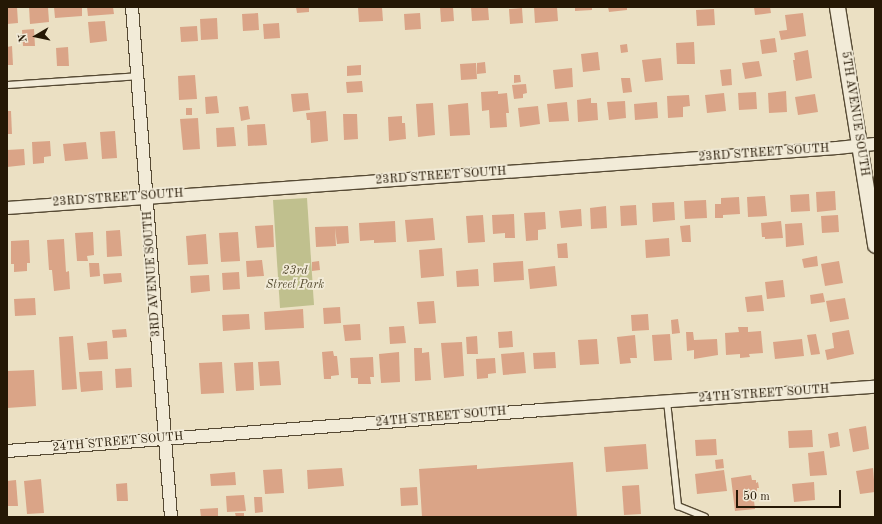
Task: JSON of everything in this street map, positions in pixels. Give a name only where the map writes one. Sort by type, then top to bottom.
[{"type":"street","name":"3RD AVENUE SOUTH","points":[[132,7],[148,197],[171,517]]},
{"type":"street","name":"5TH AVENUE SOUTH","points":[[837,7],[858,147],[875,245]]},
{"type":"street","name":"23RD STREET SOUTH","points":[[7,208],[858,147],[875,144]]},
{"type":"street","name":"24TH STREET SOUTH","points":[[7,451],[668,401],[875,387]]},
{"type":"lane","points":[[7,85],[138,76]]},
{"type":"lane","points":[[668,401],[678,506],[705,517]]},
{"type":"green space","name":"23rd Street Park","points":[[307,198],[314,305],[280,308],[273,200]]},
{"type":"building","points":[[7,7],[17,7],[18,23],[7,24]]},
{"type":"building","points":[[29,7],[48,7],[49,22],[30,24]]},
{"type":"building","points":[[54,7],[82,7],[82,16],[55,18]]},
{"type":"building","points":[[87,7],[113,7],[114,14],[88,16]]},
{"type":"building","points":[[296,7],[309,7],[309,12],[297,13]]},
{"type":"building","points":[[358,7],[382,7],[383,21],[359,22]]},
{"type":"building","points":[[440,7],[453,7],[454,21],[441,22]]},
{"type":"building","points":[[471,7],[488,7],[489,20],[472,21]]},
{"type":"building","points":[[534,7],[557,7],[558,21],[535,23]]},
{"type":"building","points":[[575,7],[592,7],[592,10],[575,11]]},
{"type":"building","points":[[608,7],[627,7],[627,10],[609,12]]},
{"type":"building","points":[[754,7],[770,7],[771,13],[755,15]]},
{"type":"building","points":[[522,8],[523,23],[510,24],[509,9]]},
{"type":"building","points":[[714,9],[715,25],[697,26],[696,10]]},
{"type":"building","points":[[258,13],[259,30],[243,31],[242,14]]},
{"type":"building","points":[[420,13],[421,29],[405,30],[404,14]]},
{"type":"building","points":[[803,13],[806,36],[781,40],[779,31],[787,30],[785,15]]},
{"type":"building","points":[[217,18],[218,39],[201,40],[200,19]]},
{"type":"building","points":[[105,21],[107,41],[90,43],[88,22]]},
{"type":"building","points":[[279,23],[280,38],[264,39],[263,24]]},
{"type":"building","points":[[197,26],[198,41],[181,42],[180,27]]},
{"type":"building","points":[[34,29],[35,46],[23,46],[22,30]]},
{"type":"building","points":[[775,38],[777,52],[762,54],[760,40]]},
{"type":"building","points":[[694,42],[695,64],[677,64],[676,43]]},
{"type":"building","points":[[627,44],[628,52],[621,53],[620,45]]},
{"type":"building","points":[[12,46],[13,65],[7,65],[7,47]]},
{"type":"building","points":[[68,47],[69,66],[57,66],[56,48]]},
{"type":"building","points":[[808,50],[812,78],[796,81],[793,60],[795,60],[794,53]]},
{"type":"building","points":[[598,52],[600,70],[583,72],[581,54]]},
{"type":"building","points":[[661,58],[663,80],[645,82],[642,60]]},
{"type":"building","points":[[759,61],[762,76],[745,79],[742,63]]},
{"type":"building","points":[[485,62],[486,73],[477,74],[477,63]]},
{"type":"building","points":[[476,63],[477,79],[461,80],[460,64]]},
{"type":"building","points":[[361,65],[361,75],[347,76],[347,66]]},
{"type":"building","points":[[572,68],[573,87],[555,89],[553,70]]},
{"type":"building","points":[[731,69],[732,85],[722,86],[720,70]]},
{"type":"building","points":[[195,75],[197,99],[179,100],[178,76]]},
{"type":"building","points":[[514,75],[520,75],[521,82],[514,83]]},
{"type":"building","points":[[621,78],[630,78],[632,92],[623,93]]},
{"type":"building","points":[[362,81],[363,92],[347,93],[346,82]]},
{"type":"building","points":[[526,84],[527,93],[523,94],[523,98],[514,99],[512,85]]},
{"type":"building","points":[[498,91],[498,94],[507,93],[509,113],[506,113],[507,127],[490,128],[489,110],[482,111],[481,92]]},
{"type":"building","points":[[786,91],[787,112],[769,113],[768,93]]},
{"type":"building","points":[[756,92],[757,109],[739,110],[738,93]]},
{"type":"building","points":[[308,93],[310,110],[293,112],[291,94]]},
{"type":"building","points":[[724,93],[726,111],[707,113],[705,95]]},
{"type":"building","points":[[815,94],[818,112],[798,115],[795,97]]},
{"type":"building","points":[[689,95],[690,106],[683,107],[683,117],[668,118],[667,96]]},
{"type":"building","points":[[217,96],[219,113],[206,114],[205,97]]},
{"type":"building","points":[[591,98],[591,103],[597,103],[598,120],[578,122],[577,100]]},
{"type":"building","points":[[625,101],[626,118],[609,120],[607,102]]},
{"type":"building","points":[[567,102],[569,121],[549,122],[547,104]]},
{"type":"building","points":[[657,102],[658,118],[635,120],[634,104]]},
{"type":"building","points":[[433,103],[435,135],[418,137],[416,104]]},
{"type":"building","points":[[468,103],[470,135],[450,136],[448,105]]},
{"type":"building","points":[[248,106],[250,119],[241,121],[239,107]]},
{"type":"building","points":[[538,106],[540,124],[520,127],[518,108]]},
{"type":"building","points":[[186,108],[192,108],[192,115],[186,115]]},
{"type":"building","points":[[7,111],[11,111],[12,134],[7,134]]},
{"type":"building","points":[[326,111],[328,141],[311,143],[310,120],[307,120],[306,113]]},
{"type":"building","points":[[343,114],[357,114],[358,139],[344,140]]},
{"type":"building","points":[[402,116],[402,123],[405,123],[406,139],[389,141],[388,117]]},
{"type":"building","points":[[198,118],[200,149],[183,150],[180,119]]},
{"type":"building","points":[[265,124],[267,145],[248,146],[247,125]]},
{"type":"building","points":[[234,127],[236,146],[217,147],[216,128]]},
{"type":"building","points":[[115,131],[117,158],[102,159],[100,132]]},
{"type":"building","points":[[50,141],[51,156],[44,157],[44,163],[33,164],[32,142]]},
{"type":"building","points":[[86,142],[88,159],[65,161],[63,144]]},
{"type":"building","points":[[24,149],[25,165],[7,167],[7,150]]},
{"type":"building","points":[[835,191],[836,210],[817,212],[816,192]]},
{"type":"building","points":[[809,194],[810,211],[791,212],[790,195]]},
{"type":"building","points":[[765,196],[767,216],[748,217],[747,197]]},
{"type":"building","points":[[739,197],[740,214],[723,215],[723,218],[715,218],[715,204],[721,204],[721,198]]},
{"type":"building","points":[[706,200],[707,218],[685,219],[684,201]]},
{"type":"building","points":[[674,202],[675,220],[653,222],[652,203]]},
{"type":"building","points":[[636,205],[637,225],[621,226],[620,206]]},
{"type":"building","points":[[606,206],[607,228],[591,229],[590,208]]},
{"type":"building","points":[[581,209],[582,226],[561,228],[559,211]]},
{"type":"building","points":[[545,212],[546,229],[538,230],[538,240],[526,241],[524,213]]},
{"type":"building","points":[[514,214],[515,238],[505,238],[505,233],[493,234],[492,215]]},
{"type":"building","points":[[483,215],[485,242],[468,243],[466,216]]},
{"type":"building","points":[[838,215],[839,232],[822,233],[821,216]]},
{"type":"building","points":[[433,218],[435,240],[407,242],[405,220]]},
{"type":"building","points":[[395,221],[396,242],[374,243],[374,240],[360,241],[359,223]]},
{"type":"building","points":[[781,221],[783,238],[765,239],[765,237],[762,237],[761,223]]},
{"type":"building","points":[[802,223],[804,245],[786,247],[785,224]]},
{"type":"building","points":[[273,225],[274,247],[257,248],[255,226]]},
{"type":"building","points":[[690,225],[691,242],[682,242],[680,226]]},
{"type":"building","points":[[348,226],[349,243],[337,244],[335,228],[336,246],[316,247],[315,227]]},
{"type":"building","points":[[120,230],[122,256],[107,257],[106,231]]},
{"type":"building","points":[[93,232],[94,255],[87,256],[88,261],[77,261],[75,233]]},
{"type":"building","points":[[238,232],[240,261],[221,262],[219,233]]},
{"type":"building","points":[[206,234],[208,264],[188,265],[186,236]]},
{"type":"building","points":[[669,238],[670,256],[646,258],[645,240]]},
{"type":"building","points":[[64,239],[66,272],[69,271],[70,289],[54,291],[52,270],[49,270],[47,240]]},
{"type":"building","points":[[29,240],[30,263],[27,263],[27,271],[14,272],[14,264],[11,264],[11,241]]},
{"type":"building","points":[[567,243],[568,258],[558,258],[557,244]]},
{"type":"building","points":[[442,248],[444,276],[421,278],[419,250]]},
{"type":"building","points":[[817,256],[818,266],[804,268],[802,259]]},
{"type":"building","points":[[262,260],[264,276],[247,277],[246,261]]},
{"type":"building","points":[[319,261],[320,270],[312,271],[312,262]]},
{"type":"building","points":[[523,261],[524,280],[494,282],[493,263]]},
{"type":"building","points":[[839,261],[843,283],[825,286],[821,264]]},
{"type":"building","points":[[89,263],[99,263],[100,276],[90,277]]},
{"type":"building","points":[[555,266],[557,286],[530,289],[528,269]]},
{"type":"building","points":[[478,269],[479,286],[457,287],[456,271]]},
{"type":"building","points":[[239,272],[240,289],[223,290],[222,273]]},
{"type":"building","points":[[121,273],[122,282],[104,284],[103,274]]},
{"type":"building","points":[[209,275],[210,291],[191,293],[190,276]]},
{"type":"building","points":[[783,280],[785,297],[767,299],[765,282]]},
{"type":"building","points":[[823,293],[825,302],[811,304],[810,295]]},
{"type":"building","points":[[762,295],[764,311],[747,312],[745,297]]},
{"type":"building","points":[[35,298],[36,315],[15,316],[14,299]]},
{"type":"building","points":[[845,298],[849,319],[830,322],[826,301]]},
{"type":"building","points":[[434,301],[436,323],[419,324],[417,302]]},
{"type":"building","points":[[340,307],[341,323],[324,324],[323,308]]},
{"type":"building","points":[[303,309],[304,328],[265,330],[264,312]]},
{"type":"building","points":[[249,314],[250,329],[223,331],[222,315]]},
{"type":"building","points":[[648,314],[649,330],[632,331],[631,315]]},
{"type":"building","points":[[678,319],[680,333],[672,334],[671,320]]},
{"type":"building","points":[[360,324],[361,340],[345,341],[343,325]]},
{"type":"building","points":[[404,326],[406,343],[390,344],[389,327]]},
{"type":"building","points":[[738,327],[748,327],[748,332],[761,331],[763,353],[749,354],[750,357],[740,358],[740,354],[726,355],[725,333],[739,332]]},
{"type":"building","points":[[126,329],[127,337],[113,338],[112,330]]},
{"type":"building","points":[[849,330],[854,354],[827,360],[825,350],[834,348],[832,333]]},
{"type":"building","points":[[512,331],[513,347],[499,348],[498,332]]},
{"type":"building","points":[[686,332],[693,332],[694,340],[717,339],[718,355],[694,359],[694,350],[687,351]]},
{"type":"building","points":[[670,334],[672,360],[654,361],[652,335]]},
{"type":"building","points":[[816,334],[820,354],[811,355],[807,335]]},
{"type":"building","points":[[635,335],[637,358],[630,358],[631,363],[620,364],[617,337]]},
{"type":"building","points":[[73,336],[77,389],[62,390],[59,337]]},
{"type":"building","points":[[477,336],[478,354],[467,354],[466,337]]},
{"type":"building","points":[[597,339],[599,364],[580,365],[578,340]]},
{"type":"building","points":[[802,339],[804,356],[775,359],[773,342]]},
{"type":"building","points":[[107,341],[108,359],[89,360],[87,343]]},
{"type":"building","points":[[462,342],[464,376],[444,378],[441,343]]},
{"type":"building","points":[[414,348],[422,348],[422,353],[429,352],[431,380],[415,381]]},
{"type":"building","points":[[333,351],[334,356],[337,356],[339,375],[331,376],[331,379],[324,379],[322,352]]},
{"type":"building","points":[[399,352],[400,382],[381,383],[379,354]]},
{"type":"building","points":[[524,352],[526,373],[503,375],[501,354]]},
{"type":"building","points":[[555,352],[556,368],[534,369],[533,353]]},
{"type":"building","points":[[373,357],[374,377],[370,377],[371,384],[358,384],[358,378],[351,378],[350,358]]},
{"type":"building","points":[[495,358],[496,373],[488,374],[488,378],[477,379],[476,359]]},
{"type":"building","points":[[279,361],[281,385],[260,386],[258,362]]},
{"type":"building","points":[[222,362],[224,393],[201,394],[199,363]]},
{"type":"building","points":[[253,362],[254,390],[236,391],[234,363]]},
{"type":"building","points":[[131,368],[132,387],[116,388],[115,369]]},
{"type":"building","points":[[34,370],[36,406],[7,408],[7,371]]},
{"type":"building","points":[[102,371],[103,390],[81,392],[79,372]]},
{"type":"building","points":[[866,426],[869,449],[853,452],[849,429]]},
{"type":"building","points":[[812,430],[813,447],[789,448],[788,431]]},
{"type":"building","points":[[838,432],[840,446],[830,448],[828,434]]},
{"type":"building","points":[[716,439],[717,455],[696,456],[695,440]]},
{"type":"building","points":[[646,444],[648,469],[606,472],[604,447]]},
{"type":"building","points":[[824,451],[827,475],[810,476],[808,453]]},
{"type":"building","points":[[723,459],[724,468],[716,469],[715,460]]},
{"type":"building","points":[[573,462],[577,517],[422,517],[419,469],[477,465],[477,469]]},
{"type":"building","points":[[342,468],[344,486],[308,489],[307,470]]},
{"type":"building","points":[[873,468],[875,492],[860,494],[856,471]]},
{"type":"building","points":[[282,469],[284,493],[265,494],[263,470]]},
{"type":"building","points":[[724,470],[727,491],[697,494],[695,474]]},
{"type":"building","points":[[235,472],[236,485],[211,486],[210,474]]},
{"type":"building","points":[[751,475],[752,480],[756,480],[756,483],[758,482],[759,488],[757,488],[757,493],[753,493],[755,509],[735,511],[731,478]]},
{"type":"building","points":[[41,479],[44,513],[27,514],[24,481]]},
{"type":"building","points":[[16,480],[18,506],[7,506],[7,481]]},
{"type":"building","points":[[814,482],[815,500],[794,502],[792,484]]},
{"type":"building","points":[[127,483],[128,501],[117,501],[116,484]]},
{"type":"building","points":[[639,485],[641,514],[624,515],[622,486]]},
{"type":"building","points":[[417,487],[418,505],[401,506],[400,488]]},
{"type":"building","points":[[244,495],[246,511],[227,512],[226,496]]},
{"type":"building","points":[[254,497],[262,497],[263,512],[255,513]]},
{"type":"building","points":[[218,508],[218,517],[201,517],[200,509]]},
{"type":"building","points":[[235,513],[244,513],[244,517],[236,517]]}]
